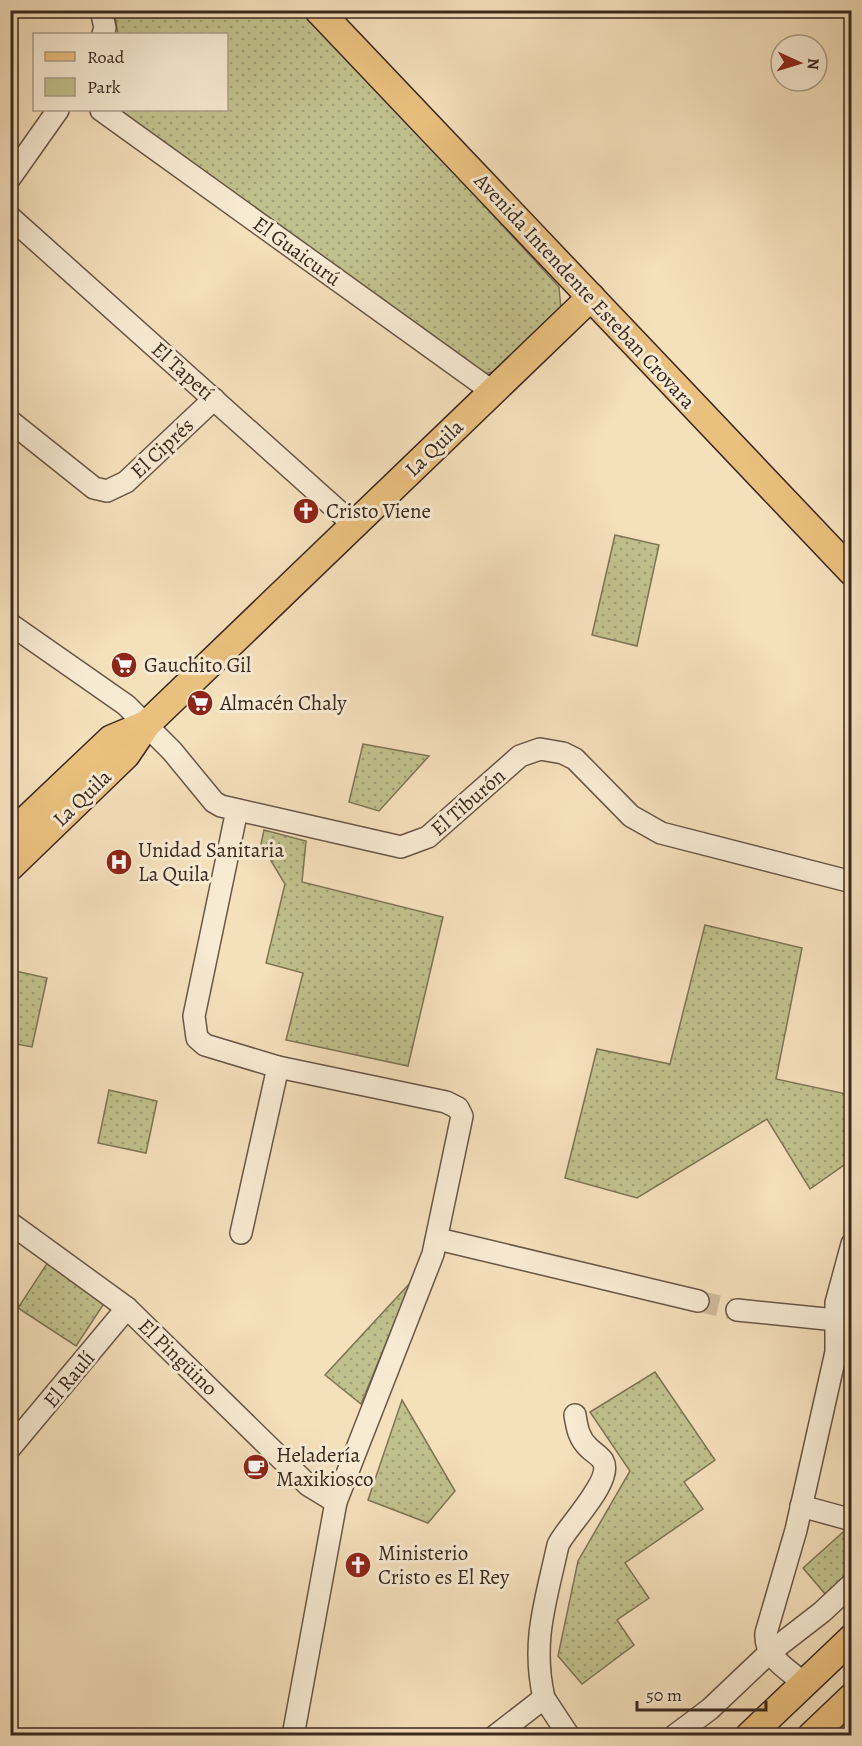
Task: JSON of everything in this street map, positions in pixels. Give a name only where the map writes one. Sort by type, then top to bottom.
[{"type":"main road","name":"Avenida Intendente Esteban Crovara","points":[[318,10],[852,573]]},
{"type":"main road","name":"La Quila","points":[[10,867],[126,755],[147,724],[591,297]]},
{"type":"main road","name":"La Quila","points":[[10,835],[111,739],[147,724]]},
{"type":"main road","points":[[749,1736],[852,1638]]},
{"type":"main road","points":[[811,1736],[852,1697]]},
{"type":"street","points":[[10,178],[57,111]]},
{"type":"street","name":"El Guaicurú","points":[[102,111],[492,392]]},
{"type":"street","name":"El Tapetí","points":[[10,217],[354,525]]},
{"type":"street","name":"El Ciprés","points":[[10,421],[94,488],[106,491],[126,483],[214,399]]},
{"type":"street","name":"El Tiburón","points":[[10,624],[126,705],[147,724],[214,802],[237,810],[401,847],[428,837],[520,756],[540,748],[563,753],[575,759],[631,816],[661,833],[852,882]]},
{"type":"street","points":[[237,810],[194,1016],[197,1038],[205,1044],[278,1067],[446,1102],[458,1108],[462,1116],[462,1128],[438,1239],[336,1502],[293,1736]]},
{"type":"street","points":[[241,1233],[278,1067]]},
{"type":"street","name":"El Pingüino","points":[[10,1223],[127,1308],[308,1485],[336,1502]]},
{"type":"street","points":[[438,1239],[698,1301]]},
{"type":"street","points":[[804,1683],[769,1653],[765,1644],[766,1633],[801,1506],[836,1352],[836,1303],[852,1244]]},
{"type":"street","name":"El Raulí","points":[[10,1448],[127,1308]]},
{"type":"street","points":[[737,1310],[836,1320]]},
{"type":"street","points":[[569,1736],[544,1698],[537,1668],[538,1640],[558,1545],[564,1533],[586,1507],[605,1470],[603,1461],[585,1444],[578,1433],[574,1415]]},
{"type":"street","points":[[801,1506],[852,1520]]},
{"type":"street","points":[[674,1736],[710,1710],[769,1653],[822,1612],[852,1584]]},
{"type":"street","points":[[495,1736],[544,1698]]},
{"type":"green space","points":[[114,11],[302,11],[395,108],[559,287],[561,310],[499,370],[478,373],[118,111],[228,111],[228,33],[118,33]]},
{"type":"green space","points":[[615,535],[659,545],[637,646],[592,635]]},
{"type":"green space","points":[[363,744],[429,756],[379,811],[349,802]]},
{"type":"green space","points":[[264,830],[306,841],[302,882],[443,917],[408,1066],[286,1040],[303,973],[266,963],[285,884],[261,844]]},
{"type":"green space","points":[[705,925],[802,948],[776,1079],[851,1095],[851,1160],[810,1189],[767,1119],[637,1198],[565,1178],[597,1049],[670,1064]]},
{"type":"green space","points":[[11,970],[47,978],[32,1047],[11,1043]]},
{"type":"green space","points":[[109,1090],[157,1101],[146,1153],[98,1143]]},
{"type":"green space","points":[[52,1256],[109,1296],[76,1346],[18,1308]]},
{"type":"green space","points":[[411,1282],[361,1404],[325,1375]]},
{"type":"green space","points":[[655,1372],[715,1460],[684,1482],[703,1509],[625,1563],[649,1598],[617,1620],[634,1645],[582,1684],[558,1656],[578,1561],[630,1471],[590,1412]]},
{"type":"green space","points":[[402,1400],[455,1491],[428,1523],[368,1500]]},
{"type":"green space","points":[[851,1525],[851,1595],[838,1609],[803,1568]]},
{"type":"tunnel","points":[[698,1301],[737,1310]]},
{"type":"place","name":"Cristo Viene","points":[[306,511]]},
{"type":"place","name":"Gauchito Gil","points":[[124,665]]},
{"type":"place","name":"Almacén Chaly","points":[[200,703]]},
{"type":"place","name":"Unidad Sanitaria La Quila","points":[[119,862]]},
{"type":"place","name":"Heladería Maxikiosco","points":[[256,1467]]},
{"type":"place","name":"Ministerio Cristo es El Rey","points":[[358,1565]]}]
